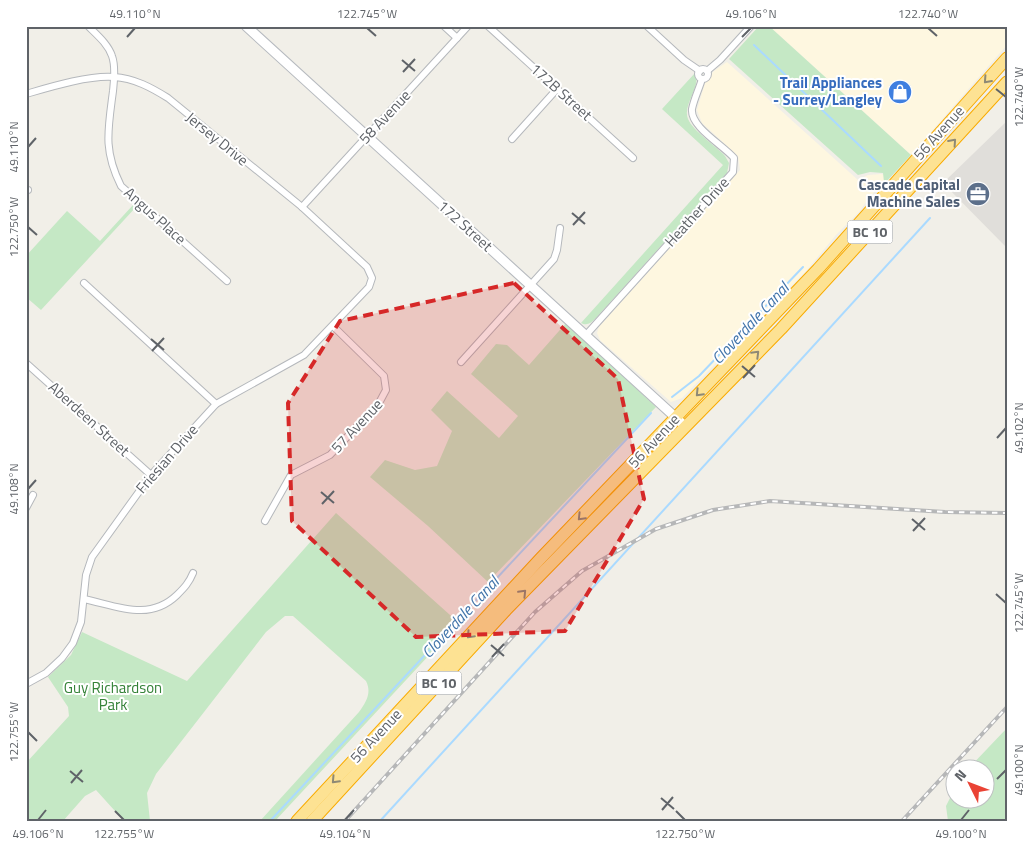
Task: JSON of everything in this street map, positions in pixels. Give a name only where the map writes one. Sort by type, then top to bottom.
[{"type":"highway","name":"56 Avenue","points":[[297,821],[541,558],[818,269],[1007,58]]},
{"type":"highway","name":"56 Avenue","points":[[312,821],[500,617],[780,329],[1007,82]]},
{"type":"street","name":"Angus Place","points":[[88,26],[102,39],[113,57],[114,77],[107,140],[110,166],[121,186],[227,281]]},
{"type":"street","name":"172 Street","points":[[246,26],[685,426]]},
{"type":"street","points":[[444,26],[457,38]]},
{"type":"street","name":"58 Avenue","points":[[302,207],[468,26]]},
{"type":"street","name":"172B Street","points":[[488,26],[633,158]]},
{"type":"street","points":[[647,26],[684,60],[703,71],[720,60],[752,26]]},
{"type":"street","name":"Heather Drive","points":[[586,335],[733,172],[734,158],[700,127],[692,115],[702,79],[698,75],[703,71]]},
{"type":"street","name":"Jersey Drive","points":[[26,94],[70,82],[114,77],[145,84],[168,98],[302,207],[367,267],[372,275],[372,281]]},
{"type":"street","points":[[512,139],[557,89]]},
{"type":"street","points":[[461,362],[554,259],[560,228]]},
{"type":"street","name":"Friesian Drive","points":[[26,684],[46,674],[67,652],[77,633],[84,599],[86,575],[92,557],[151,475],[216,404],[297,360],[333,326],[372,281]]},
{"type":"street","points":[[84,283],[216,404]]},
{"type":"street","name":"57 Avenue","points":[[266,521],[288,478],[294,472],[324,459],[336,450],[379,403],[386,390],[384,376],[333,326]]},
{"type":"street","name":"Aberdeen Street","points":[[26,363],[151,475]]},
{"type":"street","points":[[26,508],[33,495]]},
{"type":"street","points":[[84,599],[128,611],[153,609],[173,599],[185,587],[193,573]]},
{"type":"highlighted area","points":[[514,283],[618,379],[644,499],[565,631],[416,637],[292,521],[288,403],[340,321]]},
{"type":"shaded area","points":[[769,26],[1007,26],[1007,45],[911,155]]},
{"type":"shaded area","points":[[727,62],[858,180],[868,175],[881,174],[885,175],[885,180],[806,271],[682,398],[671,402],[600,340],[597,333],[599,327],[740,170],[738,156],[702,123],[697,110],[705,83],[714,71]]},
{"type":"shaded area","points":[[1007,121],[1007,248],[943,183]]},
{"type":"green space","points":[[759,26],[769,26],[911,155],[886,182],[884,182],[883,173],[870,172],[858,175],[729,59]]},
{"type":"green space","points":[[695,73],[696,84],[688,107],[688,119],[725,156],[729,163],[727,173],[595,319],[589,324],[581,323],[723,165],[662,109]]},
{"type":"green space","points":[[133,205],[136,207],[41,310],[26,297],[26,256],[67,211],[100,241]]},
{"type":"green space","points":[[566,323],[656,407],[488,582],[428,526],[370,477],[385,460],[415,470],[437,466],[452,431],[431,410],[447,391],[499,438],[518,416],[471,374],[496,344],[507,345],[529,365]]},
{"type":"green space","name":"Guy Richardson Park","points":[[336,513],[459,623],[275,821],[260,821],[359,712],[366,701],[368,693],[366,681],[293,616],[285,616],[266,632],[156,774],[147,793],[150,821],[124,821],[96,790],[85,796],[63,821],[26,821],[26,763],[69,716],[68,707],[48,677],[71,655],[82,632],[187,681]]},
{"type":"green space","points":[[1007,728],[1007,821],[948,821],[947,810],[996,810],[996,760],[977,760]]},
{"type":"waterway","name":"Cloverdale Canal","points":[[754,45],[881,166]]},
{"type":"waterway","points":[[380,821],[930,218]]},
{"type":"waterway","name":"Cloverdale Canal","points":[[672,397],[699,376],[803,267]]},
{"type":"waterway","name":"Cloverdale Canal","points":[[270,821],[651,413]]},
{"type":"railway","points":[[345,821],[535,612],[582,571],[656,529],[713,510],[770,501],[945,512],[1007,513]]},
{"type":"railway","points":[[902,821],[1007,707]]},
{"type":"place","name":"Trail Appliances - Surrey/Langley","points":[[900,92]]},
{"type":"place","name":"Cascade Capital Machine Sales","points":[[978,194]]}]
